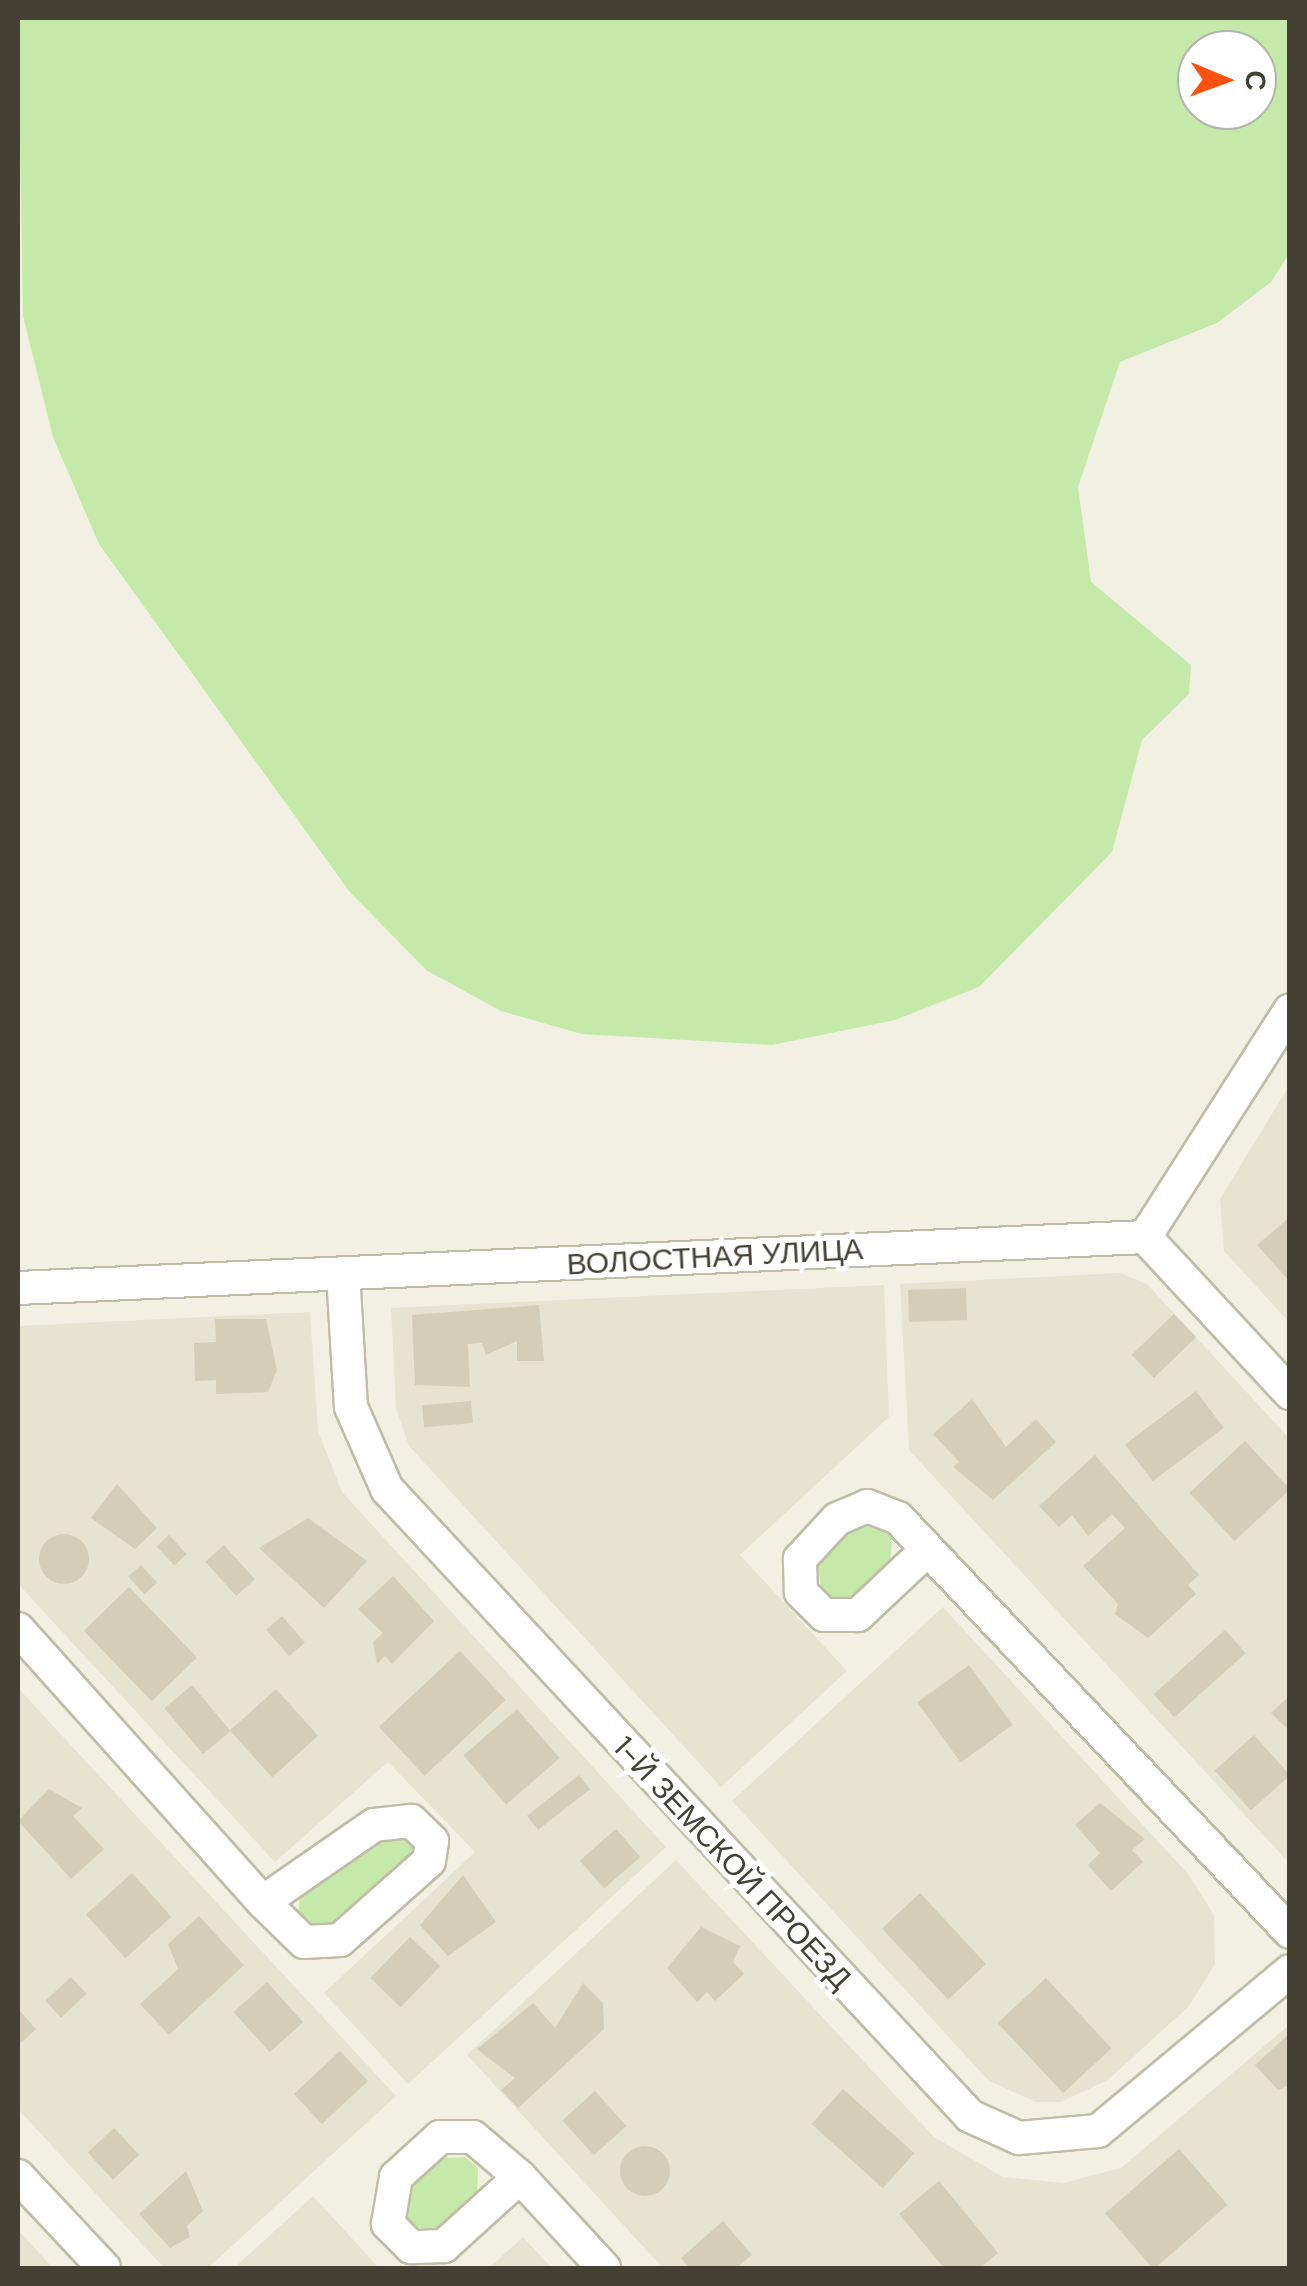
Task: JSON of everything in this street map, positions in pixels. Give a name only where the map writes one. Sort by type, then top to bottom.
[{"type":"street","points":[[1290,1010],[1145,1237],[1290,1393]]},
{"type":"street","name":"ВОЛОСТНАЯ УЛИЦА","points":[[18,1288],[1145,1237]]},
{"type":"street","name":"1-Й ЗЕМСКОЙ ПРОЕЗД","points":[[343,1274],[351,1407],[387,1488],[970,2116],[1019,2138],[1098,2131],[1290,1971]]},
{"type":"street","points":[[927,1550],[1290,1932]]},
{"type":"street","points":[[18,1629],[263,1902],[304,1942],[325,1947],[428,1861],[432,1841],[411,1821],[374,1824],[263,1902]]},
{"type":"street","points":[[18,2176],[104,2268]]},
{"type":"street","points":[[520,2178],[604,2268]]},
{"type":"shaded area","points":[[1289,1086],[1289,1322],[1224,1251],[1220,1199]]},
{"type":"shaded area","points":[[1120,1273],[1147,1284],[1289,1438],[1289,1863],[909,1450],[900,1284]]},
{"type":"shaded area","points":[[884,1285],[889,1417],[740,1555],[847,1671],[721,1787],[409,1446],[396,1408],[391,1308]]},
{"type":"shaded area","points":[[310,1312],[318,1431],[342,1492],[666,1847],[408,2084],[324,1993],[475,1852],[388,1762],[275,1862],[18,1584],[18,1326]]},
{"type":"shaded area","points":[[943,1607],[1188,1874],[1214,1915],[1215,1964],[1189,2006],[1108,2080],[1061,2102],[1036,2102],[989,2081],[732,1801]]},
{"type":"shaded area","points":[[18,1688],[396,2096],[208,2268],[164,2268],[18,2109]]},
{"type":"shaded area","points":[[676,1860],[934,2137],[1003,2177],[1063,2183],[1121,2168],[1289,2025],[1289,2268],[663,2268],[467,2055]]},
{"type":"shaded area","points":[[313,2196],[379,2268],[234,2268]]},
{"type":"shaded area","points":[[18,2230],[53,2268],[18,2268]]},
{"type":"shaded area","points":[[523,2237],[552,2268],[489,2268]]},
{"type":"green space","points":[[18,18],[1289,18],[1289,254],[1271,282],[1217,323],[1120,362],[1078,487],[1091,582],[1191,665],[1189,694],[1142,740],[1112,852],[979,987],[895,1020],[772,1045],[582,1034],[501,1011],[426,970],[349,891],[99,544],[53,437],[23,316]]},
{"type":"green space","points":[[855,1527],[879,1527],[892,1538],[890,1567],[849,1601],[835,1601],[822,1593],[817,1562]]},
{"type":"green space","points":[[397,1831],[421,1849],[336,1934],[298,1922],[300,1891]]},
{"type":"green space","points":[[465,2157],[478,2168],[477,2197],[437,2232],[409,2225],[403,2195],[441,2158]]},
{"type":"building","points":[[1290,1217],[1290,1282],[1257,1245]]},
{"type":"building","points":[[966,1288],[967,1320],[909,1322],[908,1290]]},
{"type":"building","points":[[539,1305],[544,1361],[517,1361],[517,1341],[486,1355],[482,1343],[468,1344],[470,1387],[415,1385],[412,1315]]},
{"type":"building","points":[[1174,1314],[1196,1337],[1154,1378],[1132,1355]]},
{"type":"building","points":[[215,1319],[266,1319],[277,1370],[268,1392],[216,1394],[216,1380],[195,1381],[194,1343],[216,1342]]},
{"type":"building","points":[[1196,1391],[1224,1428],[1153,1481],[1125,1445]]},
{"type":"building","points":[[972,1399],[1006,1447],[1036,1419],[1056,1442],[993,1500],[953,1467],[959,1462],[933,1434]]},
{"type":"building","points":[[471,1401],[473,1423],[424,1427],[422,1405]]},
{"type":"building","points":[[1245,1441],[1290,1489],[1234,1541],[1189,1493]]},
{"type":"building","points":[[1095,1455],[1199,1575],[1188,1585],[1196,1594],[1148,1638],[1115,1614],[1118,1604],[1083,1566],[1125,1528],[1112,1514],[1088,1536],[1072,1515],[1059,1527],[1039,1506]]},
{"type":"building","points":[[117,1484],[157,1528],[135,1549],[91,1518]]},
{"type":"building","points":[[308,1518],[367,1561],[324,1608],[259,1548]]},
{"type":"building","points":[[64,1534],[82,1541],[89,1559],[82,1577],[64,1584],[46,1577],[39,1559],[46,1541]]},
{"type":"building","points":[[169,1535],[187,1554],[174,1566],[157,1547]]},
{"type":"building","points":[[224,1545],[255,1579],[236,1596],[205,1562]]},
{"type":"building","points":[[141,1565],[157,1583],[144,1594],[128,1576]]},
{"type":"building","points":[[393,1576],[434,1621],[392,1664],[385,1656],[377,1664],[373,1642],[383,1633],[358,1609]]},
{"type":"building","points":[[129,1587],[197,1657],[152,1701],[84,1631]]},
{"type":"building","points":[[282,1616],[305,1642],[289,1656],[266,1630]]},
{"type":"building","points":[[1225,1630],[1246,1653],[1174,1717],[1154,1694]]},
{"type":"building","points":[[460,1651],[506,1700],[425,1776],[379,1727]]},
{"type":"building","points":[[969,1665],[1012,1725],[961,1762],[917,1703]]},
{"type":"building","points":[[192,1685],[231,1731],[203,1754],[164,1708]]},
{"type":"building","points":[[276,1689],[318,1736],[272,1777],[230,1730]]},
{"type":"building","points":[[1290,1695],[1290,1731],[1271,1713]]},
{"type":"building","points":[[517,1709],[560,1758],[506,1805],[463,1756]]},
{"type":"building","points":[[1254,1735],[1290,1775],[1251,1811],[1215,1770]]},
{"type":"building","points":[[579,1775],[590,1789],[538,1830],[527,1816]]},
{"type":"building","points":[[49,1789],[82,1808],[73,1816],[104,1849],[71,1879],[18,1821]]},
{"type":"building","points":[[1100,1803],[1145,1839],[1132,1850],[1143,1862],[1111,1891],[1088,1865],[1100,1853],[1075,1825]]},
{"type":"building","points":[[616,1829],[640,1857],[604,1888],[580,1860]]},
{"type":"building","points":[[132,1873],[171,1917],[125,1958],[86,1914]]},
{"type":"building","points":[[463,1875],[496,1922],[448,1956],[420,1925]]},
{"type":"building","points":[[920,1893],[986,1964],[948,1999],[882,1928]]},
{"type":"building","points":[[199,1916],[244,1965],[169,2035],[140,2004],[178,1969],[168,1944]]},
{"type":"building","points":[[701,1927],[740,1946],[733,1962],[744,1974],[715,2001],[707,1992],[697,2002],[667,1968]]},
{"type":"building","points":[[410,1937],[440,1966],[401,2007],[370,1978]]},
{"type":"building","points":[[71,1977],[87,1994],[61,2018],[45,2001]]},
{"type":"building","points":[[1046,1978],[1111,2048],[1063,2093],[998,2023]]},
{"type":"building","points":[[267,1982],[303,2022],[270,2052],[234,2012]]},
{"type":"building","points":[[583,1983],[603,2003],[604,2029],[518,2108],[501,2090],[515,2078],[477,2049],[533,2003],[555,2028]]},
{"type":"building","points":[[18,2009],[36,2029],[21,2043],[18,2040]]},
{"type":"building","points":[[1290,2033],[1290,2085],[1278,2090],[1255,2065]]},
{"type":"building","points":[[340,2051],[368,2081],[322,2124],[294,2094]]},
{"type":"building","points":[[843,2089],[914,2153],[883,2188],[812,2124]]},
{"type":"building","points":[[595,2091],[626,2126],[594,2155],[562,2120]]},
{"type":"building","points":[[114,2128],[139,2155],[113,2180],[88,2153]]},
{"type":"building","points":[[645,2146],[663,2153],[670,2171],[663,2189],[645,2196],[627,2189],[620,2171],[627,2153]]},
{"type":"building","points":[[1179,2149],[1228,2205],[1155,2268],[1105,2213]]},
{"type":"building","points":[[186,2171],[203,2211],[187,2226],[190,2237],[170,2248],[139,2214]]},
{"type":"building","points":[[939,2181],[998,2253],[980,2268],[944,2268],[899,2214]]},
{"type":"building","points":[[723,2221],[752,2255],[736,2268],[690,2268],[681,2258]]}]
